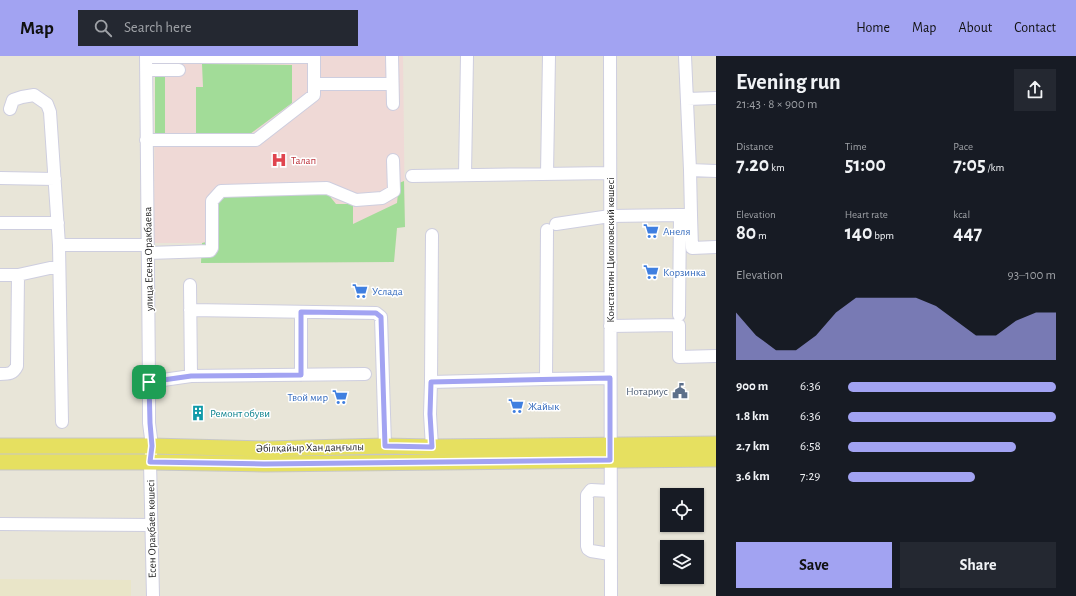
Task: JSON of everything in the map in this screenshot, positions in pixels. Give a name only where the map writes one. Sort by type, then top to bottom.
[{"type":"main road","name":"Әбілқайыр Хан даңғылы","points":[[0,446],[152,446],[267,449],[385,446],[432,447],[716,444]]},
{"type":"main road","name":"Әбілқайыр Хан даңғылы","points":[[0,462],[264,464],[716,459]]},
{"type":"street","points":[[392,56],[393,104]]},
{"type":"street","points":[[465,175],[467,56]]},
{"type":"street","points":[[547,174],[549,56]]},
{"type":"street","name":"Константин Циолковский көшесі","points":[[610,56],[610,596]]},
{"type":"street","points":[[679,315],[685,215],[690,170],[685,56]]},
{"type":"street","points":[[146,57],[314,57],[314,95],[256,140],[146,140]]},
{"type":"street","name":"улица Есена Оракбаева","points":[[146,57],[149,382],[152,446],[150,462]]},
{"type":"street","points":[[146,70],[179,70]]},
{"type":"street","points":[[314,84],[392,84]]},
{"type":"street","points":[[10,109],[13,100],[22,96],[34,95],[47,104],[50,112],[59,244],[62,422]]},
{"type":"street","points":[[687,99],[716,98]]},
{"type":"street","points":[[59,244],[210,251],[212,248],[212,201],[221,191],[327,188],[356,200],[382,198],[394,191],[393,160]]},
{"type":"street","points":[[690,170],[716,171]]},
{"type":"street","points":[[412,176],[610,173]]},
{"type":"street","points":[[0,178],[55,179]]},
{"type":"street","points":[[546,379],[552,227],[610,216],[685,215]]},
{"type":"street","points":[[685,215],[692,248],[716,247]]},
{"type":"street","points":[[0,223],[58,223]]},
{"type":"street","points":[[432,235],[430,414],[432,447]]},
{"type":"street","points":[[0,275],[18,275],[59,266]]},
{"type":"street","points":[[0,374],[10,374],[17,366],[18,275]]},
{"type":"street","points":[[190,285],[191,376]]},
{"type":"street","points":[[190,310],[376,313],[381,317],[385,446]]},
{"type":"street","points":[[301,312],[301,375]]},
{"type":"street","points":[[610,326],[679,325],[679,357],[716,356]]},
{"type":"street","points":[[149,382],[191,376],[364,374]]},
{"type":"street","points":[[431,382],[610,378]]},
{"type":"street","name":"Есен Орақбаев көшесі","points":[[150,462],[153,596]]},
{"type":"street","points":[[610,491],[591,490],[589,492],[587,546],[590,551],[610,554]]},
{"type":"street","points":[[0,524],[151,525]]},
{"type":"shaded area","name":"Талап","points":[[155,56],[403,56],[405,227],[397,228],[394,262],[201,263],[202,243],[154,243]]},
{"type":"shaded area","points":[[0,579],[131,580],[131,596],[0,596]]},
{"type":"green space","points":[[202,64],[292,65],[292,103],[250,134],[196,134],[196,87],[203,87]]},
{"type":"green space","points":[[155,74],[165,74],[165,134],[155,135]]},
{"type":"green space","points":[[404,181],[405,227],[397,228],[394,262],[201,263],[202,243],[218,239],[218,201],[227,194],[328,194],[336,204],[353,204],[353,224],[397,203],[399,183]]},
{"type":"place","name":"Талап","points":[[279,160]]},
{"type":"place","name":"Анеля","points":[[651,231]]},
{"type":"place","name":"Корзинка","points":[[651,272]]},
{"type":"place","name":"Услада","points":[[360,291]]},
{"type":"place","name":"Нотариус","points":[[680,391]]},
{"type":"place","name":"Твой мир","points":[[340,397]]},
{"type":"place","name":"Жайык","points":[[516,406]]},
{"type":"place","name":"Ремонт обуви","points":[[198,413]]},
{"type":"route","points":[[301,312],[376,313],[381,317],[385,446],[432,447],[430,414],[431,382],[610,378],[610,460],[264,464],[150,462],[152,446],[149,382],[191,376],[301,375],[301,312]]}]
